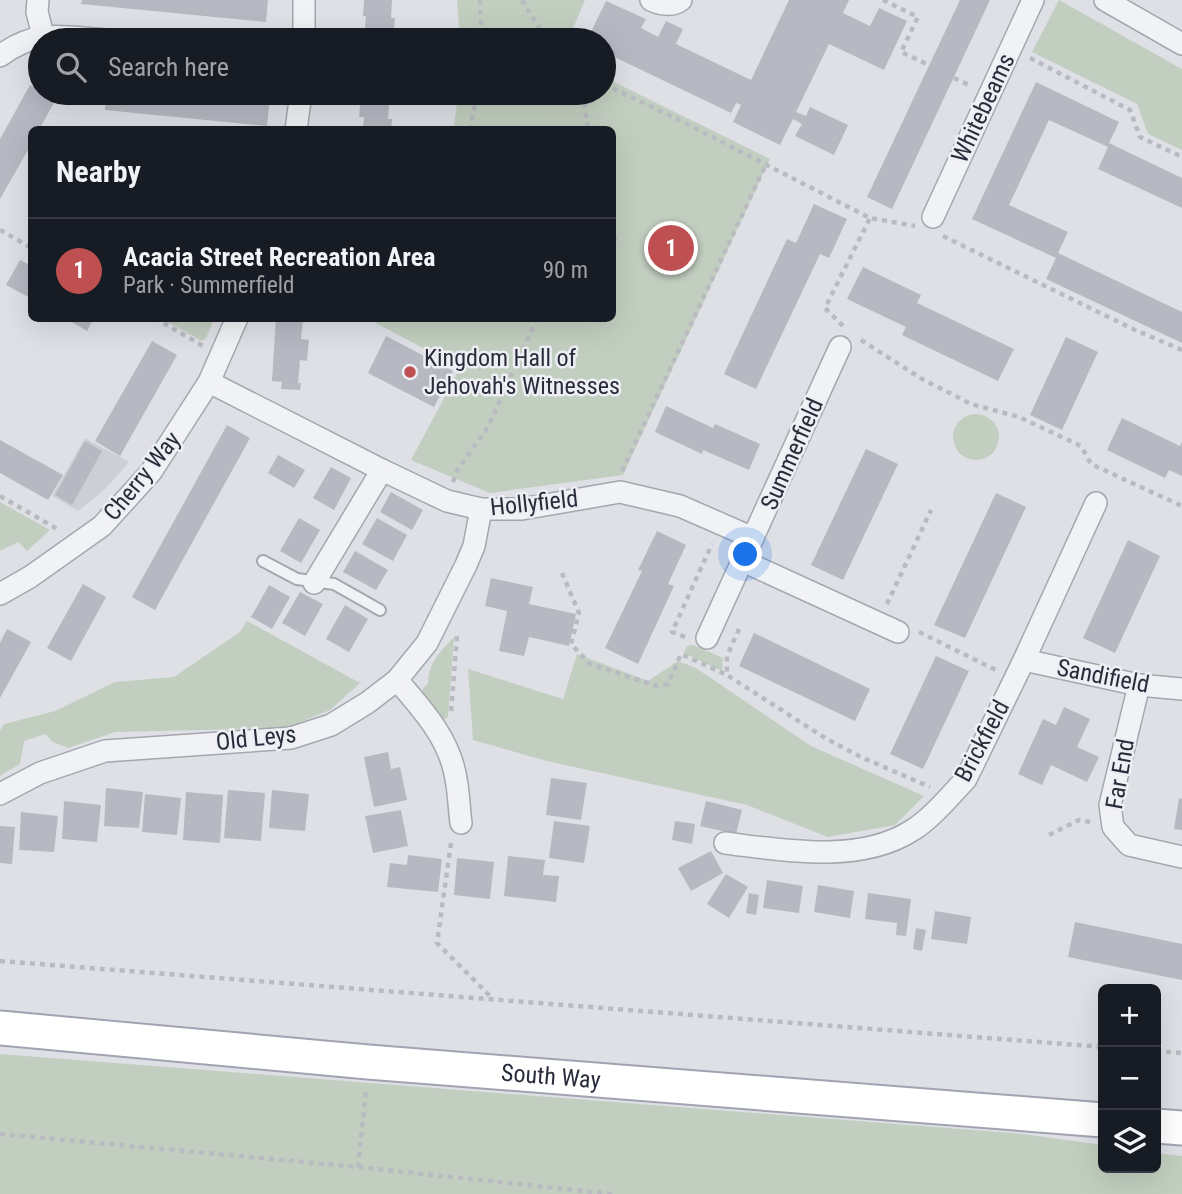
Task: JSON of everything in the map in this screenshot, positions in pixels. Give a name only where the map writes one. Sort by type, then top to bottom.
[{"type":"main road","name":"South Way","points":[[0,1028],[382,1063],[1098,1120]]},
{"type":"main road","points":[[1161,1126],[1182,1128]]},
{"type":"street","points":[[38,0],[37,12],[41,28]]},
{"type":"street","points":[[304,0],[304,28]]},
{"type":"street","points":[[650,0],[660,4],[677,3],[681,0]]},
{"type":"street","name":"Whitebeams","points":[[933,227],[1032,0]]},
{"type":"street","points":[[1105,0],[1182,44]]},
{"type":"street","points":[[0,56],[28,41]]},
{"type":"street","points":[[297,126],[299,105]]},
{"type":"street","name":"Cherry Way","points":[[0,594],[30,577],[102,526],[151,472],[209,382],[235,322]]},
{"type":"street","name":"Summerfield","points":[[698,638],[743,561],[849,339]]},
{"type":"street","name":"Hollyfield","points":[[209,382],[447,501],[481,509],[522,509],[620,492],[680,506],[753,538]]},
{"type":"street","points":[[314,583],[382,470]]},
{"type":"street","name":"Brickfield","points":[[725,843],[792,851],[845,852],[882,843],[911,831],[951,795],[966,779],[1096,503]]},
{"type":"street","name":"Old Leys","points":[[0,794],[40,773],[105,751],[291,738],[331,725],[397,680],[428,643],[474,546],[481,509]]},
{"type":"street","points":[[743,561],[898,632]]},
{"type":"street","name":"Sandifield","points":[[1019,669],[1182,689]]},
{"type":"street","points":[[397,680],[423,709],[445,743],[456,776],[461,823]]},
{"type":"street","name":"Far End","points":[[1139,685],[1110,805],[1113,827],[1129,845],[1182,858]]},
{"type":"lane","points":[[263,561],[297,579],[334,584],[380,610]]},
{"type":"path","points":[[481,0],[481,28]]},
{"type":"path","points":[[522,0],[539,28]]},
{"type":"path","points":[[883,0],[918,17],[901,51],[929,65]]},
{"type":"path","points":[[1010,48],[1130,110],[1140,137],[1182,157]]},
{"type":"path","points":[[616,90],[870,218],[933,227],[1135,330],[1182,350]]},
{"type":"path","points":[[471,126],[475,105]]},
{"type":"path","points":[[585,105],[588,126]]},
{"type":"path","points":[[620,492],[620,475],[766,164]]},
{"type":"path","points":[[870,218],[825,308],[849,339],[971,404],[1019,417],[1081,446],[1091,464],[1182,506]]},
{"type":"path","points":[[0,230],[28,246]]},
{"type":"path","points":[[616,240],[622,242]]},
{"type":"path","points":[[19,241],[28,242]]},
{"type":"path","points":[[162,322],[222,357]]},
{"type":"path","points":[[447,501],[458,469],[488,427],[535,322]]},
{"type":"path","points":[[0,496],[62,531],[76,545]]},
{"type":"path","points":[[878,623],[931,510]]},
{"type":"path","points":[[698,638],[672,632],[722,523]]},
{"type":"path","points":[[562,573],[579,612],[572,644],[590,664],[657,686],[668,684],[681,654],[727,675],[778,710],[861,757],[951,795]]},
{"type":"path","points":[[445,743],[451,719],[457,636],[452,597]]},
{"type":"path","points":[[727,675],[727,656],[743,619]]},
{"type":"path","points":[[898,632],[905,626],[1019,669]]},
{"type":"path","points":[[1048,835],[1079,820],[1113,827]]},
{"type":"path","points":[[461,823],[448,847],[437,943],[492,998]]},
{"type":"path","points":[[0,961],[1098,1047]]},
{"type":"path","points":[[1161,1051],[1182,1053]]},
{"type":"path","points":[[358,1167],[366,1086]]},
{"type":"path","points":[[0,1134],[612,1194]]},
{"type":"shaded area","points":[[85,438],[129,462],[104,490],[78,511],[52,496]]},
{"type":"green space","points":[[457,0],[585,0],[573,28],[459,28]]},
{"type":"green space","points":[[1059,0],[1182,69],[1182,150],[1148,134],[1137,104],[1032,52]]},
{"type":"green space","points":[[616,83],[770,159],[623,475],[490,493],[411,460],[460,368],[377,322],[616,322],[616,126],[454,126],[457,105],[616,105]]},
{"type":"green space","points":[[167,322],[213,322],[202,341]]},
{"type":"green space","points":[[976,414],[985,415],[992,421],[998,428],[998,446],[992,453],[985,459],[976,460],[967,459],[960,453],[954,446],[953,437],[954,428],[960,421],[967,415]]},
{"type":"green space","points":[[0,502],[50,530],[27,551],[18,542],[0,551]]},
{"type":"green space","points":[[247,621],[360,683],[330,710],[286,728],[115,732],[68,748],[53,742],[45,734],[24,741],[20,764],[0,776],[0,731],[4,724],[55,711],[115,682],[174,677],[240,632]]},
{"type":"green space","points":[[454,637],[448,717],[441,721],[422,690],[428,683],[430,669],[436,658]]},
{"type":"green space","points":[[693,645],[723,658],[722,671],[684,653],[687,646]]},
{"type":"green space","points":[[577,654],[648,681],[678,661],[696,668],[811,746],[924,796],[895,825],[828,837],[747,805],[547,761],[473,740],[468,669],[563,699]]},
{"type":"green space","points":[[0,1054],[1023,1134],[1098,1144],[1098,1173],[1161,1173],[1161,1154],[1182,1156],[1182,1194],[0,1194]]},
{"type":"building","points":[[82,0],[268,0],[266,22],[81,4]]},
{"type":"building","points":[[364,0],[392,0],[391,18],[395,18],[394,28],[365,28],[366,16],[363,16]]},
{"type":"building","points":[[789,0],[849,0],[843,13],[870,26],[879,8],[907,21],[884,70],[829,44],[796,112],[806,116],[810,107],[848,125],[834,155],[795,136],[802,124],[793,119],[780,145],[733,122],[741,105],[736,103],[731,113],[616,58],[616,28],[593,28],[606,1],[646,19],[641,28],[658,37],[666,21],[683,29],[676,44],[751,80]]},
{"type":"building","points":[[960,0],[990,0],[892,209],[867,197]]},
{"type":"building","points":[[1036,82],[1119,122],[1109,143],[1182,178],[1182,208],[1098,169],[1108,147],[1049,120],[1009,205],[1068,232],[1058,253],[1182,312],[1182,343],[1046,279],[1056,258],[972,219]]},
{"type":"building","points":[[28,89],[28,105],[53,105],[41,126],[28,126],[28,150],[0,199],[0,139]]},
{"type":"building","points":[[105,105],[269,105],[267,126],[105,110]]},
{"type":"building","points":[[360,105],[389,105],[388,119],[392,119],[391,126],[363,126],[364,117],[359,117]]},
{"type":"building","points":[[814,204],[847,219],[829,258],[820,254],[756,389],[724,374],[787,239],[796,243]]},
{"type":"building","points":[[20,260],[28,264],[28,297],[6,285]]},
{"type":"building","points":[[863,267],[921,295],[917,303],[1014,349],[998,381],[902,335],[906,327],[847,299]]},
{"type":"building","points":[[72,322],[92,322],[87,331]]},
{"type":"building","points":[[276,322],[303,322],[301,339],[309,340],[307,361],[300,360],[300,390],[281,389],[282,382],[272,381]]},
{"type":"building","name":"Kingdom Hall of Jehovah's Witnesses","points":[[386,336],[453,371],[434,407],[368,373]]},
{"type":"building","points":[[1066,337],[1098,352],[1062,430],[1030,415]]},
{"type":"building","points":[[152,341],[177,355],[120,456],[95,441]]},
{"type":"building","points":[[666,406],[713,428],[715,424],[760,444],[749,470],[703,450],[702,454],[655,432]]},
{"type":"building","points":[[1122,418],[1180,446],[1182,442],[1182,476],[1169,470],[1165,478],[1107,450]]},
{"type":"building","points":[[227,425],[250,438],[155,610],[132,597]]},
{"type":"building","points":[[0,440],[63,475],[48,500],[0,473]]},
{"type":"building","points":[[85,441],[102,451],[72,505],[55,495]]},
{"type":"building","points":[[866,449],[898,464],[843,580],[811,565]]},
{"type":"building","points":[[278,455],[305,470],[294,488],[268,473]]},
{"type":"building","points":[[331,467],[351,478],[334,510],[313,498]]},
{"type":"building","points":[[391,492],[423,510],[412,530],[380,512]]},
{"type":"building","points":[[996,493],[1026,507],[965,638],[934,625]]},
{"type":"building","points":[[299,518],[320,530],[301,563],[280,551]]},
{"type":"building","points":[[377,518],[407,535],[393,561],[362,544]]},
{"type":"building","points":[[657,531],[686,545],[668,584],[674,586],[638,664],[605,648],[642,571],[638,570]]},
{"type":"building","points":[[1128,540],[1160,556],[1115,653],[1083,638]]},
{"type":"building","points":[[355,551],[388,570],[376,590],[343,572]]},
{"type":"building","points":[[491,578],[533,587],[529,604],[576,614],[569,646],[529,637],[524,656],[499,651],[507,611],[485,606]]},
{"type":"building","points":[[83,584],[106,597],[71,661],[47,648]]},
{"type":"building","points":[[269,585],[290,597],[272,629],[251,617]]},
{"type":"building","points":[[300,592],[323,604],[305,636],[282,623]]},
{"type":"building","points":[[345,605],[368,619],[349,652],[326,639]]},
{"type":"building","points":[[7,629],[31,642],[0,698],[0,643]]},
{"type":"building","points":[[754,633],[870,689],[855,721],[739,666]]},
{"type":"building","points":[[936,656],[969,671],[923,769],[890,754]]},
{"type":"building","points":[[1064,707],[1090,719],[1077,747],[1099,757],[1087,782],[1051,765],[1042,785],[1018,774],[1043,719],[1056,725]]},
{"type":"building","points":[[388,752],[391,769],[400,767],[407,800],[374,807],[364,757]]},
{"type":"building","points":[[551,778],[587,783],[581,820],[546,815]]},
{"type":"building","points":[[106,788],[143,792],[139,828],[104,826]]},
{"type":"building","points":[[228,790],[265,793],[261,841],[224,838]]},
{"type":"building","points":[[272,790],[309,794],[305,831],[269,828]]},
{"type":"building","points":[[186,792],[223,795],[220,843],[183,840]]},
{"type":"building","points":[[145,794],[181,798],[177,835],[142,832]]},
{"type":"building","points":[[1179,798],[1182,799],[1182,830],[1174,829]]},
{"type":"building","points":[[64,801],[101,805],[97,842],[62,839]]},
{"type":"building","points":[[706,801],[742,810],[736,834],[700,826]]},
{"type":"building","points":[[401,810],[408,846],[373,853],[365,816]]},
{"type":"building","points":[[21,812],[58,816],[54,852],[19,850]]},
{"type":"building","points":[[554,821],[590,826],[584,863],[549,858]]},
{"type":"building","points":[[675,821],[695,824],[692,844],[672,840]]},
{"type":"building","points":[[0,826],[15,827],[12,864],[0,863]]},
{"type":"building","points":[[711,851],[723,873],[691,891],[678,868]]},
{"type":"building","points":[[408,855],[442,859],[438,892],[387,887],[390,863],[407,865]]},
{"type":"building","points":[[508,856],[545,860],[543,875],[559,876],[556,902],[504,896]]},
{"type":"building","points":[[457,858],[494,862],[490,899],[454,895]]},
{"type":"building","points":[[726,874],[748,887],[729,918],[707,904]]},
{"type":"building","points":[[767,880],[803,886],[799,913],[763,908]]},
{"type":"building","points":[[818,885],[854,891],[850,918],[814,912]]},
{"type":"building","points":[[749,893],[759,895],[756,915],[746,913]]},
{"type":"building","points":[[868,893],[911,899],[906,936],[896,935],[897,923],[865,919]]},
{"type":"building","points":[[935,911],[971,917],[967,944],[931,939]]},
{"type":"building","points":[[1075,922],[1182,944],[1182,980],[1068,957]]},
{"type":"building","points":[[916,928],[926,930],[922,951],[913,949]]},
{"type":"place","name":"Acacia Street Recreation Area","points":[[671,248]]},
{"type":"place","name":"Kingdom Hall of Jehovah's Witnesses","points":[[410,372]]}]
